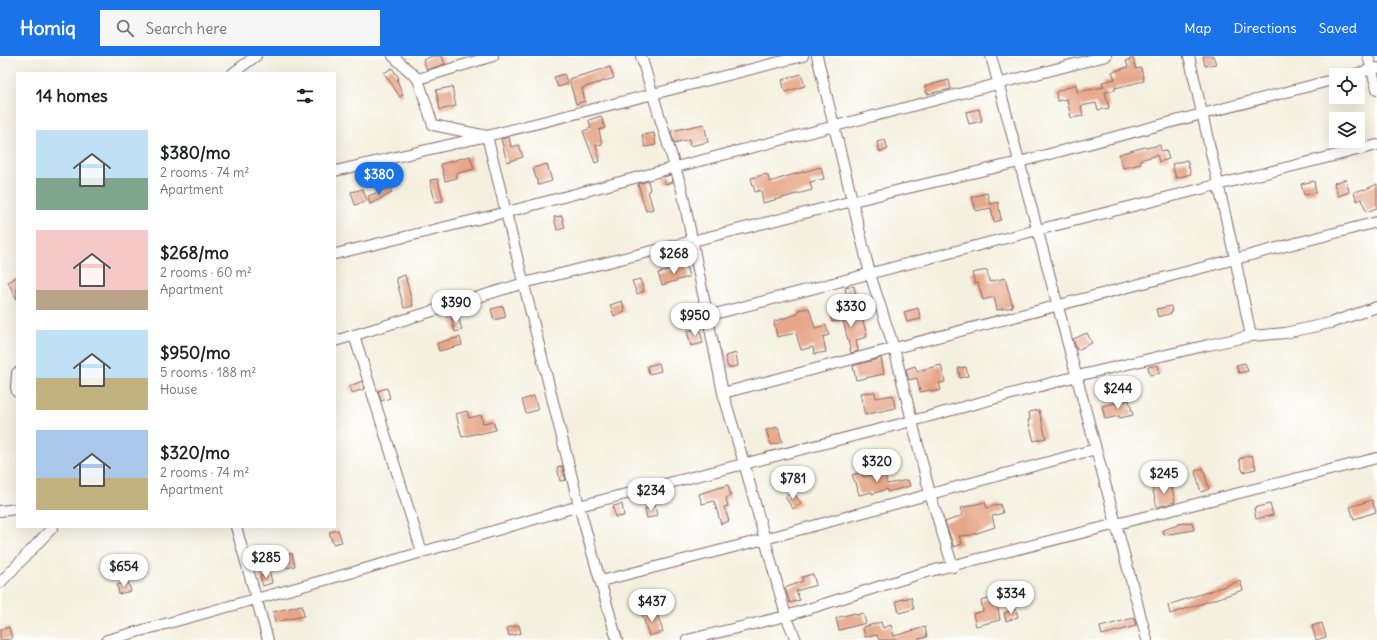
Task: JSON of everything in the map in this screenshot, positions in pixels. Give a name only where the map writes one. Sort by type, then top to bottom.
[{"type":"street","points":[[234,72],[256,56]]},
{"type":"street","points":[[393,56],[418,79],[433,125],[487,136]]},
{"type":"street","points":[[418,79],[494,56]]},
{"type":"street","points":[[641,56],[676,167],[723,393],[786,616],[796,640]]},
{"type":"street","points":[[336,171],[487,136],[803,56]]},
{"type":"street","points":[[817,56],[870,274],[894,348],[930,494],[953,567]]},
{"type":"street","points":[[991,56],[1147,640]]},
{"type":"street","points":[[336,254],[507,212],[834,125],[1106,56]]},
{"type":"street","points":[[1189,56],[1217,185],[1235,258],[1251,336]]},
{"type":"street","points":[[1368,56],[1374,69],[1377,89]]},
{"type":"street","points":[[336,341],[524,283],[852,201],[1019,162],[1329,81]]},
{"type":"street","points":[[487,136],[579,506],[617,640]]},
{"type":"street","points":[[707,316],[1037,230],[1377,145]]},
{"type":"street","points":[[723,393],[1377,222]]},
{"type":"street","points":[[107,640],[422,552],[579,506],[912,421],[1077,376],[1251,336],[1285,333],[1315,326],[1377,307]]},
{"type":"street","points":[[354,335],[422,552]]},
{"type":"street","points":[[600,581],[765,539],[1096,449]]},
{"type":"street","points":[[687,640],[786,616],[919,574],[953,567],[1377,458]]},
{"type":"street","points":[[0,511],[16,509]]},
{"type":"street","points":[[0,583],[52,528]]},
{"type":"street","points":[[236,528],[268,640]]},
{"type":"building","points":[[432,56],[442,56],[445,64],[427,70],[423,60]]},
{"type":"building","points":[[1203,56],[1213,56],[1216,64],[1205,66]]},
{"type":"building","points":[[1133,58],[1136,69],[1141,68],[1144,81],[1105,92],[1109,108],[1098,110],[1096,103],[1081,106],[1083,116],[1071,118],[1067,99],[1057,101],[1056,92],[1076,84],[1077,92],[1104,87],[1102,82],[1115,79],[1112,72],[1128,67],[1126,61]]},
{"type":"building","points":[[610,67],[614,78],[582,88],[585,101],[576,104],[569,79]]},
{"type":"building","points":[[392,68],[399,78],[397,80],[403,95],[400,97],[384,73]]},
{"type":"building","points":[[564,74],[568,84],[558,87],[554,77]]},
{"type":"building","points":[[801,74],[805,86],[785,92],[782,80]]},
{"type":"building","points":[[949,80],[951,89],[927,94],[925,86]]},
{"type":"building","points":[[452,87],[456,106],[440,110],[436,90]]},
{"type":"building","points":[[979,109],[982,121],[969,124],[966,112]]},
{"type":"building","points":[[601,116],[605,128],[599,130],[602,144],[596,145],[600,161],[595,163],[583,131],[591,128],[589,120]]},
{"type":"building","points":[[704,124],[708,142],[690,146],[689,139],[674,143],[671,131]]},
{"type":"building","points":[[654,133],[656,145],[645,147],[642,135]]},
{"type":"building","points":[[509,137],[511,147],[519,145],[523,157],[507,162],[501,139]]},
{"type":"building","points":[[885,140],[888,149],[880,152],[877,142]]},
{"type":"building","points":[[1160,145],[1161,151],[1166,150],[1169,159],[1159,162],[1157,155],[1140,160],[1141,164],[1123,168],[1119,154],[1145,147]]},
{"type":"building","points":[[470,156],[474,169],[456,174],[457,178],[445,181],[441,164]]},
{"type":"building","points":[[1187,160],[1191,174],[1176,178],[1172,164]]},
{"type":"building","points":[[547,164],[552,181],[538,185],[533,168]]},
{"type":"building","points":[[821,167],[824,179],[810,182],[812,190],[763,203],[761,190],[755,192],[751,178],[767,174],[770,182]]},
{"type":"building","points":[[671,175],[673,182],[665,184],[663,177]]},
{"type":"building","points":[[438,179],[443,201],[435,202],[430,180]]},
{"type":"building","points":[[1346,179],[1349,192],[1338,196],[1334,183]]},
{"type":"building","points":[[648,181],[650,190],[648,191],[653,209],[646,211],[638,184]]},
{"type":"building","points":[[1314,181],[1316,193],[1304,195],[1301,184]]},
{"type":"building","points":[[1377,184],[1377,208],[1366,212],[1362,199],[1357,201],[1354,192],[1364,190]]},
{"type":"building","points":[[390,188],[392,193],[370,204],[368,196]]},
{"type":"building","points":[[363,189],[367,201],[355,205],[351,192]]},
{"type":"building","points":[[987,193],[990,204],[998,202],[1001,220],[994,222],[991,208],[976,211],[972,197]]},
{"type":"building","points":[[562,216],[565,228],[557,230],[554,217]]},
{"type":"building","points":[[686,265],[689,277],[662,285],[658,273]]},
{"type":"building","points":[[987,270],[989,282],[1005,278],[1013,307],[997,310],[994,297],[983,300],[978,283],[975,284],[972,273]]},
{"type":"building","points":[[405,275],[413,306],[404,308],[396,278]]},
{"type":"building","points":[[16,278],[16,298],[8,282]]},
{"type":"building","points":[[640,279],[644,291],[637,294],[632,281]]},
{"type":"building","points":[[854,286],[857,301],[848,303],[845,288]]},
{"type":"building","points":[[622,301],[625,312],[614,316],[610,305]]},
{"type":"building","points":[[503,306],[506,317],[494,320],[491,309]]},
{"type":"building","points":[[1171,306],[1172,313],[1158,317],[1156,309]]},
{"type":"building","points":[[809,308],[815,328],[826,325],[829,335],[823,337],[826,352],[814,354],[813,347],[801,350],[796,333],[777,337],[775,321],[798,314],[798,310]]},
{"type":"building","points":[[918,308],[921,319],[907,322],[904,312]]},
{"type":"building","points":[[850,310],[852,319],[862,316],[867,337],[856,340],[858,351],[851,353],[843,320],[832,322],[830,314]]},
{"type":"building","points":[[458,316],[462,330],[455,332],[451,318]]},
{"type":"building","points":[[700,329],[703,343],[691,346],[687,331]]},
{"type":"building","points":[[1087,333],[1092,343],[1077,350],[1073,339]]},
{"type":"building","points":[[460,337],[462,345],[439,351],[437,343]]},
{"type":"building","points":[[736,353],[738,366],[728,368],[725,356]]},
{"type":"building","points":[[881,358],[884,374],[856,380],[853,366]]},
{"type":"building","points":[[659,363],[661,371],[649,374],[647,366]]},
{"type":"building","points":[[1245,363],[1248,371],[1239,373],[1236,365]]},
{"type":"building","points":[[941,365],[945,382],[939,383],[941,390],[920,392],[917,378],[909,380],[906,369],[915,366],[917,371]]},
{"type":"building","points":[[1158,365],[1160,373],[1150,375],[1148,367]]},
{"type":"building","points":[[966,367],[968,376],[960,378],[958,368]]},
{"type":"building","points":[[362,381],[364,389],[352,393],[350,386]]},
{"type":"building","points":[[387,388],[390,398],[381,401],[378,391]]},
{"type":"building","points":[[875,392],[876,398],[893,395],[895,408],[865,415],[860,393]]},
{"type":"building","points":[[534,396],[538,410],[526,413],[522,400]]},
{"type":"building","points":[[1129,400],[1133,415],[1105,419],[1102,406]]},
{"type":"building","points":[[1039,410],[1046,438],[1034,441],[1028,420],[1030,420],[1029,412]]},
{"type":"building","points":[[467,411],[469,418],[481,415],[483,423],[493,421],[496,430],[462,437],[456,414]]},
{"type":"building","points":[[778,427],[782,442],[771,445],[766,430]]},
{"type":"building","points":[[1252,455],[1256,469],[1243,472],[1239,459]]},
{"type":"building","points":[[562,466],[566,480],[560,481],[557,467]]},
{"type":"building","points":[[1203,468],[1209,489],[1201,492],[1195,471]]},
{"type":"building","points":[[885,471],[887,484],[908,480],[910,486],[887,492],[887,489],[872,494],[872,492],[859,495],[856,482],[852,475],[861,472],[863,477]]},
{"type":"building","points":[[1171,483],[1175,502],[1157,507],[1152,487]]},
{"type":"building","points":[[728,485],[731,496],[726,498],[728,506],[724,507],[729,521],[721,524],[714,501],[702,504],[699,494]]},
{"type":"building","points":[[793,492],[801,503],[793,509],[785,497]]},
{"type":"building","points":[[1372,500],[1376,512],[1354,519],[1350,507]]},
{"type":"building","points":[[985,502],[987,508],[1000,504],[1003,513],[992,516],[995,527],[971,535],[959,536],[962,544],[954,547],[945,522],[963,515],[961,508]]},
{"type":"building","points":[[622,504],[624,516],[615,517],[613,506]]},
{"type":"building","points":[[1270,504],[1273,515],[1256,519],[1254,508]]},
{"type":"building","points":[[655,506],[657,516],[647,518],[645,509]]},
{"type":"building","points":[[1192,522],[1194,530],[1164,535],[1163,530],[1178,524]]},
{"type":"building","points":[[338,530],[342,542],[333,544],[329,532]]},
{"type":"building","points":[[292,553],[295,566],[287,568],[284,555]]},
{"type":"building","points":[[270,573],[272,583],[263,586],[260,576]]},
{"type":"building","points":[[813,574],[816,585],[796,591],[800,600],[790,603],[785,588],[803,581],[802,577]]},
{"type":"building","points":[[1240,581],[1243,590],[1170,614],[1168,605]]},
{"type":"building","points":[[128,582],[131,591],[119,594],[117,585]]},
{"type":"building","points":[[911,597],[914,609],[899,613],[896,601]]},
{"type":"building","points":[[996,597],[1000,620],[976,626],[973,614],[983,611],[981,601]]},
{"type":"building","points":[[302,605],[304,616],[275,622],[273,612]]},
{"type":"building","points":[[1016,609],[1018,617],[1006,621],[1004,613]]},
{"type":"building","points":[[656,610],[663,632],[649,636],[642,614]]},
{"type":"building","points":[[855,613],[856,615],[863,613],[866,623],[839,630],[836,618]]},
{"type":"building","points":[[1134,618],[1136,626],[1102,635],[1100,627]]},
{"type":"building","points":[[881,622],[883,628],[891,625],[894,636],[925,627],[927,637],[915,640],[879,640],[877,635],[865,637],[863,627]]},
{"type":"building","points":[[1322,623],[1326,637],[1316,640],[1312,626]]},
{"type":"building","points":[[519,625],[521,633],[509,636],[507,628]]},
{"type":"building","points":[[9,627],[12,639],[0,640],[0,630]]}]
